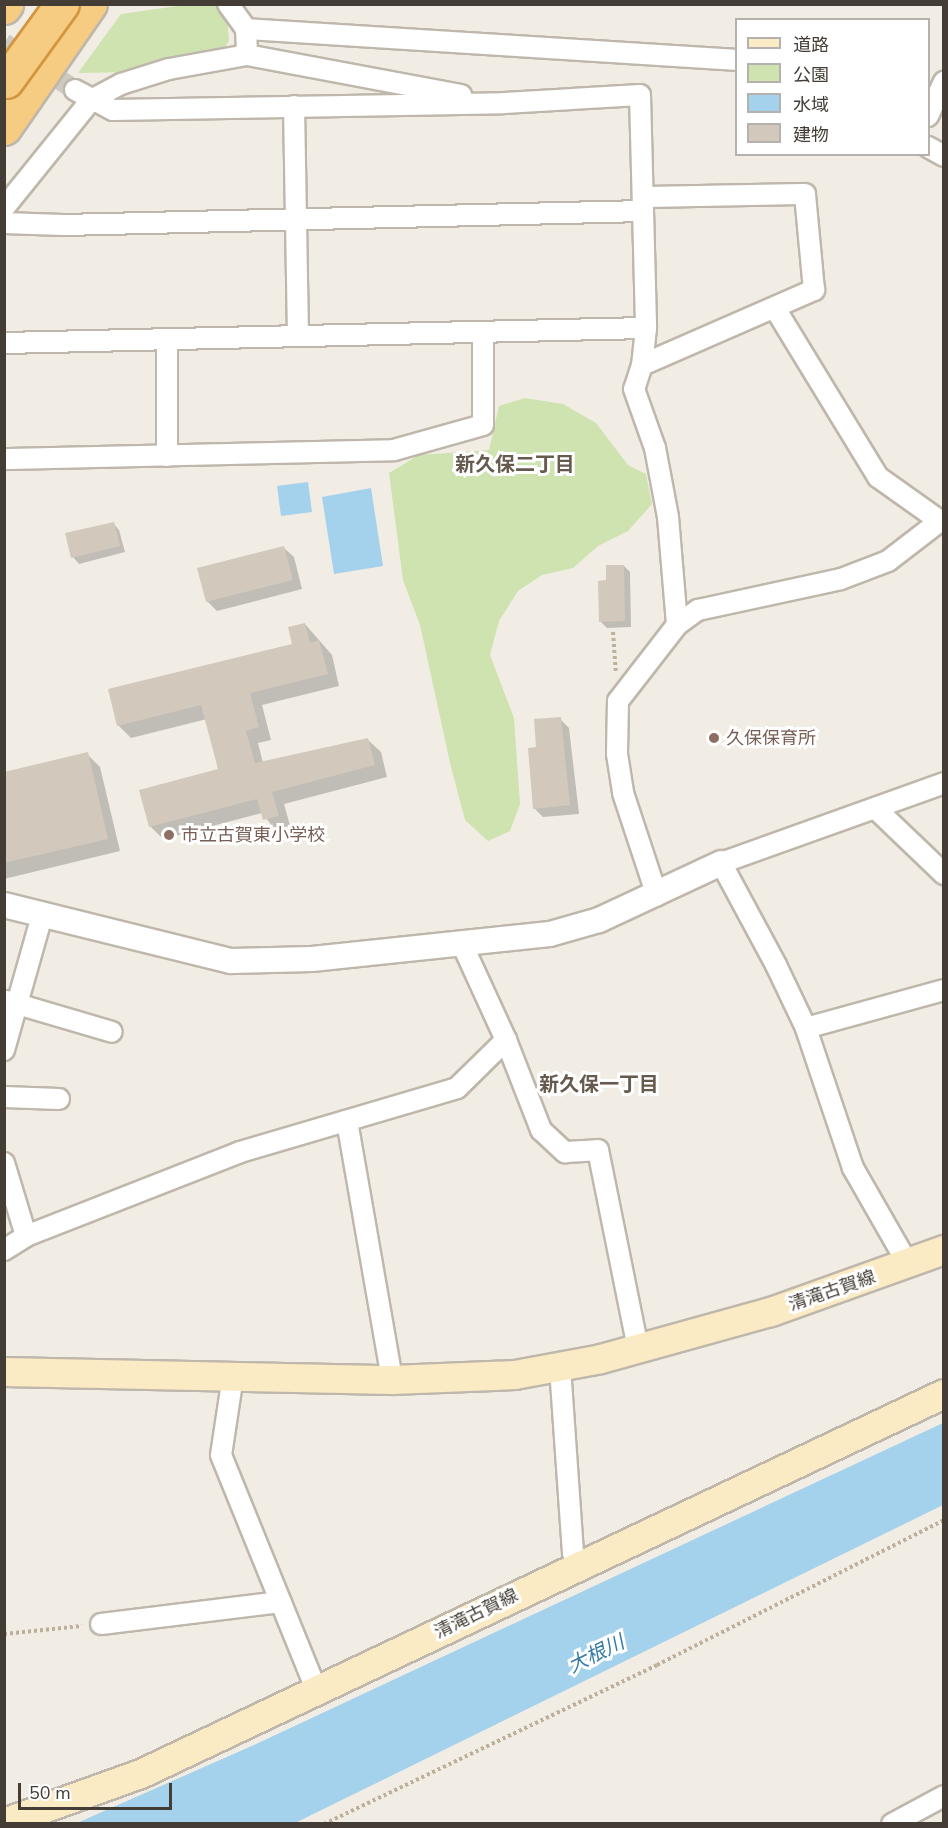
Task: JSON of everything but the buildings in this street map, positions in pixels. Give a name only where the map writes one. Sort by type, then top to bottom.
[{"type":"highway","points":[[4,46],[35,4]]},
{"type":"highway","points":[[5,82],[62,4]]},
{"type":"highway","points":[[4,128],[90,4]]},
{"type":"main road","name":"清滝古賀線","points":[[4,1372],[392,1380],[515,1375],[638,1349],[771,1312],[944,1250]]},
{"type":"main road","name":"清滝古賀線","points":[[4,1823],[141,1774],[944,1394]]},
{"type":"street","points":[[228,4],[246,29],[247,55]]},
{"type":"street","points":[[246,29],[735,60]]},
{"type":"street","points":[[4,208],[83,95],[169,69],[247,55],[504,103]]},
{"type":"street","points":[[930,112],[944,81]]},
{"type":"street","points":[[83,95],[112,110],[504,103],[640,95],[646,328],[642,365],[634,389],[655,448],[668,517],[677,625]]},
{"type":"street","points":[[294,106],[298,336]]},
{"type":"street","points":[[930,148],[944,156]]},
{"type":"street","points":[[4,223],[295,220],[805,194],[814,290],[642,365]]},
{"type":"street","points":[[657,896],[623,794],[617,754],[618,701],[677,625],[698,610],[841,579],[888,561],[942,520],[878,477],[775,308]]},
{"type":"street","points":[[4,343],[166,342],[298,336],[646,328]]},
{"type":"street","points":[[4,459],[394,450],[483,425],[483,333]]},
{"type":"street","points":[[166,342],[167,456]]},
{"type":"street","points":[[4,905],[231,961],[463,946],[550,934],[599,920],[657,896],[721,863],[877,810],[944,783]]},
{"type":"street","points":[[877,810],[944,874]]},
{"type":"street","points":[[721,863],[777,965],[806,1028],[852,1168],[908,1264]]},
{"type":"street","points":[[4,1050],[11,1003],[42,916]]},
{"type":"street","points":[[463,946],[506,1040],[541,1130],[564,1152],[598,1150],[638,1349]]},
{"type":"street","points":[[806,1028],[944,990]]},
{"type":"street","points":[[11,1003],[112,1032]]},
{"type":"street","points":[[4,1250],[26,1236],[240,1152],[457,1088],[506,1040]]},
{"type":"street","points":[[4,1097],[59,1099]]},
{"type":"street","points":[[347,1121],[392,1380]]},
{"type":"street","points":[[4,1163],[26,1236]]},
{"type":"street","points":[[560,1367],[573,1553],[578,1566]]},
{"type":"street","points":[[233,1376],[221,1455],[317,1691]]},
{"type":"street","points":[[101,1624],[281,1602]]},
{"type":"street","points":[[892,1824],[944,1796]]},
{"type":"path","points":[[613,632],[618,701]]},
{"type":"path","points":[[324,1824],[657,1665],[944,1520]]},
{"type":"path","points":[[4,1634],[101,1624]]},
{"type":"green space","points":[[219,4],[227,15],[229,41],[225,47],[133,72],[78,73],[121,14],[185,5]]},
{"type":"green space","points":[[525,398],[563,404],[596,423],[628,465],[646,474],[652,504],[628,531],[598,546],[573,568],[542,575],[518,591],[499,621],[490,655],[514,718],[520,804],[510,831],[488,841],[465,820],[420,625],[403,580],[389,473],[419,455],[489,450],[499,406]]},
{"type":"water","points":[[308,482],[312,512],[281,516],[277,486]]},
{"type":"water","points":[[371,488],[383,566],[334,574],[322,497]]},
{"type":"water","name":"大根川","points":[[943,1423],[943,1505],[295,1823],[77,1823],[254,1745]]},
{"type":"tunnel","points":[[4,43],[75,90]]},
{"type":"place","name":"久保保育所","points":[[714,738]]},
{"type":"place","name":"市立古賀東小学校","points":[[169,835]]},
{"type":"district","name":"新久保二丁目","points":[[515,464]]},
{"type":"district","name":"新久保一丁目","points":[[599,1084]]}]
